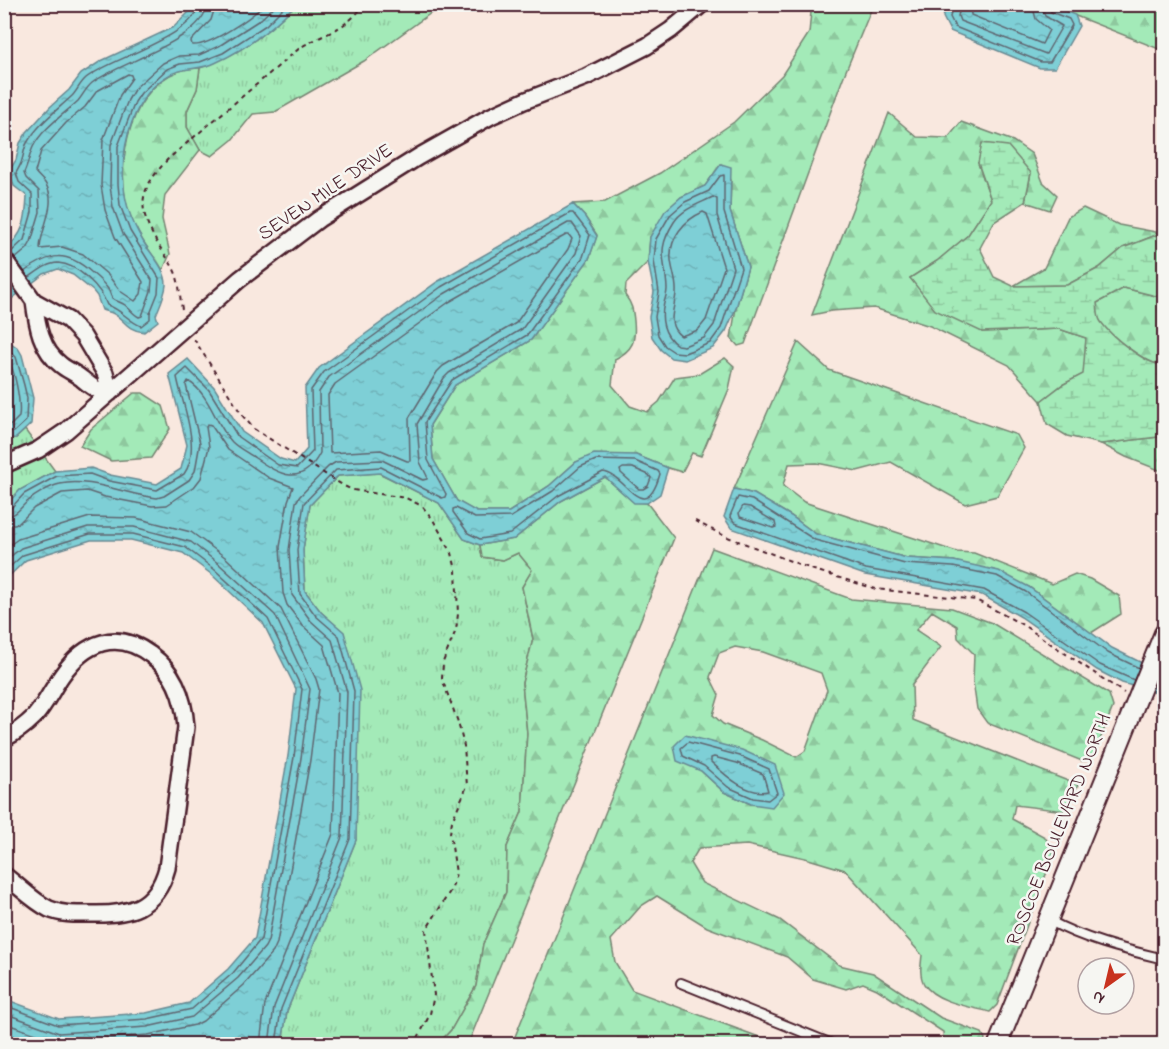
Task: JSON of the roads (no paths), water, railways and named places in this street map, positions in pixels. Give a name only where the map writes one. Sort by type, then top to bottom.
[{"type":"street","name":"SEVEN MILE DRIVE","points":[[4,465],[38,450],[66,431],[185,326],[279,248],[364,190],[491,116],[616,63],[671,30],[702,4]]},
{"type":"street","points":[[4,259],[34,301],[68,320],[83,336],[105,373],[110,393],[95,390],[60,365],[49,354],[36,321],[34,301]]},
{"type":"street","name":"ROSCOE BOULEVARD NORTH","points":[[998,1044],[1164,633]]},
{"type":"street","points":[[4,739],[33,718],[73,661],[87,650],[106,641],[129,643],[154,657],[175,682],[185,711],[186,727],[167,868],[160,888],[152,897],[140,907],[127,913],[116,915],[67,914],[42,905],[4,875]]},
{"type":"lane","points":[[1048,920],[1119,948],[1160,958]]},
{"type":"lane","points":[[681,983],[832,1044]]},
{"type":"water","points":[[196,5],[295,5],[248,45],[210,65],[171,74],[147,94],[138,108],[124,155],[125,193],[136,228],[164,273],[166,285],[156,315],[158,321],[144,332],[133,329],[116,315],[102,310],[93,291],[73,275],[58,269],[44,274],[5,304],[5,250],[23,226],[27,196],[14,186],[9,171],[27,132],[69,90],[81,74],[101,61],[174,27]]},
{"type":"water","points":[[948,5],[1048,5],[1075,15],[1079,26],[1055,68],[1040,68],[950,31],[943,17]]},
{"type":"water","points":[[721,164],[731,167],[730,211],[748,267],[736,308],[726,331],[713,348],[685,360],[671,358],[661,350],[652,337],[649,317],[654,292],[648,262],[650,237],[665,211],[681,197],[705,186]]},
{"type":"water","points":[[573,204],[597,236],[589,259],[531,340],[455,385],[430,425],[433,459],[457,501],[477,512],[509,512],[549,486],[576,462],[594,454],[636,455],[668,468],[660,494],[647,503],[634,503],[605,477],[561,501],[514,539],[480,545],[464,539],[439,503],[380,473],[338,476],[310,505],[303,550],[305,591],[321,612],[344,632],[360,690],[356,840],[287,1011],[282,1044],[5,1044],[5,999],[59,1019],[146,1013],[189,1003],[228,969],[255,938],[288,756],[296,689],[263,623],[211,574],[183,553],[131,540],[91,540],[26,560],[5,580],[5,506],[20,490],[55,471],[91,468],[110,475],[157,484],[181,469],[187,445],[169,374],[188,359],[214,387],[242,432],[281,459],[295,463],[307,449],[305,388],[319,368],[437,282]]},
{"type":"water","points":[[4,338],[18,348],[22,355],[33,398],[31,424],[16,438],[5,439]]},
{"type":"water","points":[[734,489],[754,494],[816,534],[907,558],[954,561],[999,571],[1029,587],[1112,648],[1164,674],[1164,695],[1122,683],[1097,670],[1021,617],[982,595],[865,575],[731,528],[724,517]]},
{"type":"water","points":[[685,735],[742,750],[775,765],[784,793],[772,807],[751,804],[724,792],[701,771],[677,761],[674,746]]}]
